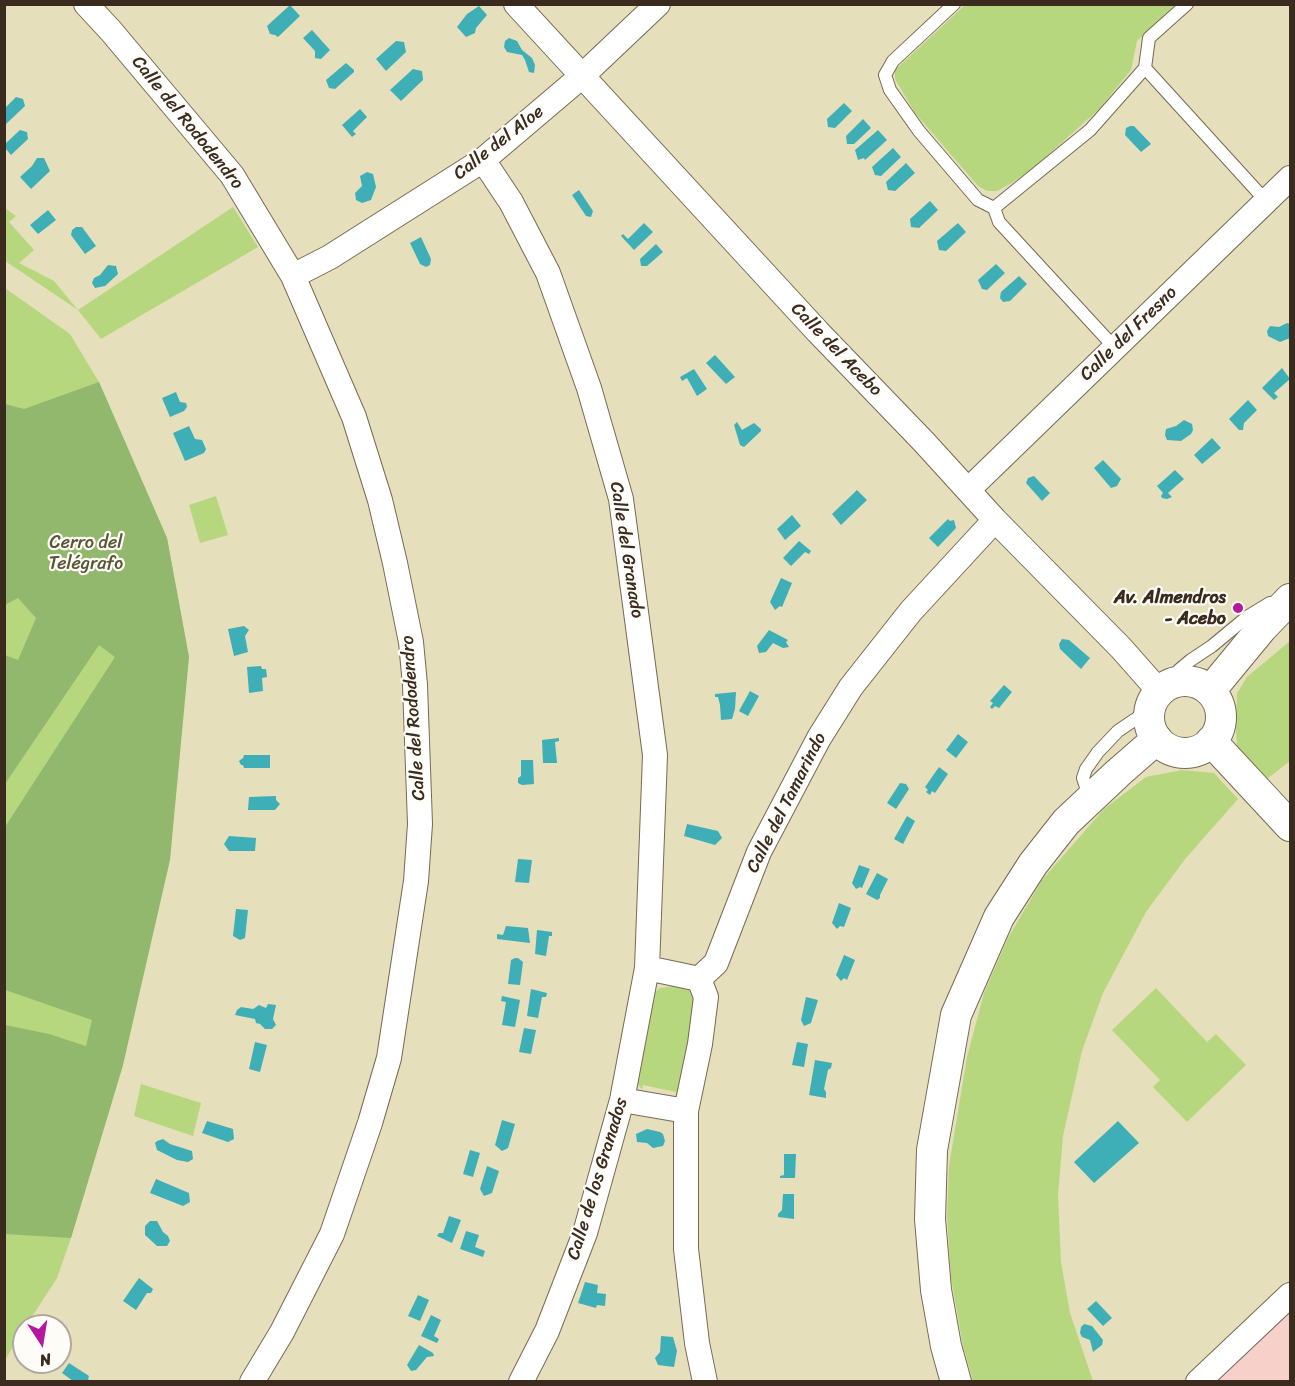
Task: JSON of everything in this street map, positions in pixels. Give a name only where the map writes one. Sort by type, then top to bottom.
[{"type":"street","name":"Calle del Rododendro","points":[[86,4],[232,175],[293,276],[354,417],[380,500],[411,642],[415,685],[420,824],[416,881],[389,1058],[370,1123],[332,1234],[282,1332],[252,1382]]},
{"type":"street","name":"Calle del Acebo","points":[[516,4],[994,520],[1121,648],[1162,694]]},
{"type":"street","name":"Calle del Aloe","points":[[293,276],[330,257],[483,160],[582,76],[657,4]]},
{"type":"street","name":"Calle del Granado","points":[[483,160],[511,202],[548,273],[589,388],[621,499],[655,755],[647,968]]},
{"type":"street","name":"Calle del Fresno","points":[[968,490],[1290,178]]},
{"type":"street","name":"Calle del Tamarindo","points":[[699,979],[716,963],[759,852],[819,738],[851,687],[911,611],[994,520]]},
{"type":"street","points":[[1210,691],[1287,601]]},
{"type":"street","points":[[1200,684],[1210,691],[1216,698],[1221,716],[1220,725],[1211,741],[1196,750],[1179,752],[1163,746],[1157,740],[1149,721],[1162,694],[1200,684]]},
{"type":"street","points":[[956,1382],[946,1346],[936,1290],[930,1219],[932,1150],[956,1015],[999,917],[1033,864],[1066,822],[1157,740]]},
{"type":"street","points":[[1211,741],[1290,826]]},
{"type":"street","points":[[647,968],[699,979],[706,997],[700,1044],[686,1111],[686,1249],[697,1343],[705,1382]]},
{"type":"street","name":"Calle de los Granados","points":[[521,1382],[547,1331],[585,1233],[622,1100],[647,968]]},
{"type":"street","points":[[622,1100],[686,1111]]},
{"type":"street","points":[[1198,1382],[1290,1295]]},
{"type":"lane","points":[[954,4],[894,61],[885,75],[890,90],[920,131],[978,200],[994,208],[999,222],[1115,348]]},
{"type":"lane","points":[[994,208],[1090,130],[1145,68],[1149,38],[1187,4]]},
{"type":"lane","points":[[1145,68],[1266,201]]},
{"type":"lane","points":[[1093,796],[1083,778],[1086,769],[1118,731],[1162,694],[1179,670],[1246,617],[1270,603],[1287,601]]},
{"type":"shaded area","points":[[1290,1310],[1290,1381],[1214,1381]]},
{"type":"green space","points":[[965,5],[1175,5],[1137,41],[1131,70],[1099,109],[1037,165],[997,191],[987,191],[978,186],[915,113],[895,79],[895,70]]},
{"type":"green space","points":[[233,207],[258,247],[101,339],[78,310]]},
{"type":"green space","points":[[5,208],[16,216],[9,222],[34,250],[19,263],[54,281],[78,310],[5,261]]},
{"type":"green space","name":"Cerro del Telégrafo","points":[[5,288],[70,334],[99,382],[167,538],[189,657],[5,912]]},
{"type":"green space","name":"Cerro del Telégrafo","points":[[99,382],[167,538],[189,657],[170,860],[123,1065],[71,1238],[5,1234],[5,1025],[49,1034],[86,1046],[92,1020],[5,990],[5,827],[115,657],[99,645],[5,784],[5,655],[18,660],[36,618],[18,598],[5,605],[5,404],[24,409]]},
{"type":"green space","points":[[216,496],[228,535],[200,543],[189,505]]},
{"type":"green space","points":[[1290,641],[1290,761],[1267,779],[1237,746],[1237,693],[1247,677]]},
{"type":"green space","points":[[1182,770],[1214,773],[1238,799],[1186,858],[1146,912],[1103,993],[1082,1051],[1063,1136],[1058,1195],[1061,1262],[1070,1313],[1093,1381],[973,1381],[963,1346],[951,1278],[947,1216],[949,1166],[967,1057],[984,993],[1008,938],[1042,880],[1104,809],[1146,777]]},
{"type":"green space","points":[[680,985],[695,996],[680,1094],[675,1097],[676,1092],[643,1085],[642,1090],[636,1081],[654,993],[660,988]]},
{"type":"green space","points":[[1156,988],[1207,1042],[1216,1034],[1246,1065],[1187,1122],[1153,1087],[1160,1080],[1112,1030]]},
{"type":"green space","points":[[5,990],[92,1019],[123,1065],[57,1278],[34,1314],[12,1314],[12,1349],[5,1360]]},
{"type":"green space","points":[[141,1084],[201,1103],[193,1136],[134,1116]]},
{"type":"water","points":[[290,5],[300,16],[278,37],[270,34],[267,26]]},
{"type":"water","points":[[479,6],[487,15],[476,28],[475,33],[466,37],[457,27],[467,14]]},
{"type":"water","points":[[312,30],[330,50],[321,59],[315,58],[315,51],[303,38]]},
{"type":"water","points":[[509,38],[517,41],[522,50],[532,58],[535,65],[534,73],[529,72],[522,55],[507,52],[504,47],[505,41]]},
{"type":"water","points":[[396,41],[404,42],[406,52],[386,71],[376,59]]},
{"type":"water","points":[[346,63],[354,72],[335,89],[329,88],[326,80]]},
{"type":"water","points":[[413,69],[422,71],[423,80],[401,101],[390,90]]},
{"type":"water","points":[[16,97],[23,99],[25,106],[6,124],[5,108]]},
{"type":"water","points":[[844,103],[852,111],[835,128],[828,127],[827,119]]},
{"type":"water","points":[[360,109],[367,117],[353,131],[356,134],[352,137],[342,125]]},
{"type":"water","points":[[863,119],[871,128],[854,144],[847,144],[846,136]]},
{"type":"water","points":[[1134,126],[1151,144],[1141,152],[1125,135],[1126,128]]},
{"type":"water","points":[[20,130],[27,132],[28,139],[11,155],[5,148],[5,144]]},
{"type":"water","points":[[878,130],[887,140],[865,160],[864,158],[858,160],[855,150]]},
{"type":"water","points":[[893,148],[901,157],[881,176],[875,175],[872,167]]},
{"type":"water","points":[[37,158],[44,158],[50,171],[31,189],[20,177]]},
{"type":"water","points":[[906,163],[915,173],[895,191],[888,190],[886,182]]},
{"type":"water","points":[[367,172],[373,174],[376,187],[371,200],[362,203],[356,200],[355,193],[362,186],[360,176]]},
{"type":"water","points":[[579,190],[593,211],[591,217],[586,216],[572,195]]},
{"type":"water","points":[[930,201],[938,210],[919,228],[911,227],[910,219]]},
{"type":"water","points":[[48,210],[56,220],[38,234],[30,225]]},
{"type":"water","points":[[644,223],[653,232],[634,250],[621,236],[623,234],[628,239]]},
{"type":"water","points":[[958,223],[966,232],[946,251],[939,250],[937,241]]},
{"type":"water","points":[[82,227],[96,246],[85,254],[71,235],[72,230]]},
{"type":"water","points":[[421,237],[431,259],[430,265],[426,267],[420,264],[410,243]]},
{"type":"water","points":[[656,244],[663,252],[647,266],[641,266],[640,259]]},
{"type":"water","points":[[996,264],[1005,273],[987,290],[982,289],[978,280]]},
{"type":"water","points":[[108,265],[116,266],[118,274],[105,286],[95,288],[92,283],[94,278],[100,275]]},
{"type":"water","points":[[1019,276],[1027,284],[1010,301],[1003,302],[1000,298],[1001,292]]},
{"type":"water","points":[[1290,324],[1290,338],[1280,342],[1268,336],[1267,331],[1270,326],[1279,327]]},
{"type":"water","points":[[715,355],[735,377],[726,384],[706,363]]},
{"type":"water","points":[[1282,368],[1290,379],[1274,393],[1278,397],[1274,400],[1262,388]]},
{"type":"water","points":[[694,369],[707,389],[697,396],[687,378],[682,381],[680,377]]},
{"type":"water","points":[[176,392],[180,402],[186,403],[187,407],[184,411],[170,417],[162,398]]},
{"type":"water","points":[[1248,400],[1257,410],[1244,423],[1243,430],[1239,430],[1229,419]]},
{"type":"water","points":[[1184,420],[1192,424],[1191,434],[1181,441],[1167,440],[1166,429]]},
{"type":"water","points":[[737,422],[742,430],[754,423],[761,429],[744,447],[740,445],[734,425]]},
{"type":"water","points":[[189,426],[195,439],[202,440],[206,449],[204,453],[185,461],[173,433]]},
{"type":"water","points":[[1212,438],[1221,448],[1202,464],[1194,455]]},
{"type":"water","points":[[1103,460],[1121,479],[1117,486],[1111,488],[1094,468]]},
{"type":"water","points":[[1175,470],[1184,479],[1168,493],[1172,497],[1162,498],[1163,493],[1157,486]]},
{"type":"water","points":[[1034,476],[1050,493],[1042,501],[1026,483],[1028,478]]},
{"type":"water","points":[[857,490],[867,500],[841,525],[832,514]]},
{"type":"water","points":[[792,515],[801,526],[785,540],[777,529]]},
{"type":"water","points":[[948,519],[954,520],[956,528],[938,547],[929,538]]},
{"type":"water","points":[[799,541],[811,551],[809,554],[805,552],[791,566],[783,558]]},
{"type":"water","points":[[781,578],[792,583],[782,607],[775,610],[770,602]]},
{"type":"water","points":[[244,626],[249,630],[245,636],[248,652],[234,656],[228,629]]},
{"type":"water","points":[[769,630],[788,640],[786,642],[789,647],[783,648],[773,643],[766,652],[759,653],[757,646]]},
{"type":"water","points":[[1062,639],[1069,640],[1090,658],[1081,669],[1060,649],[1059,644]]},
{"type":"water","points":[[261,666],[262,669],[266,669],[267,677],[262,678],[263,691],[249,693],[247,667]]},
{"type":"water","points":[[1004,685],[1012,692],[999,708],[995,706],[992,709],[990,707],[993,703],[990,701]]},
{"type":"water","points":[[750,691],[759,696],[748,716],[739,711]]},
{"type":"water","points":[[736,692],[732,719],[721,720],[720,705],[715,694]]},
{"type":"water","points":[[958,734],[968,742],[956,758],[946,750]]},
{"type":"water","points":[[559,738],[559,741],[555,742],[557,763],[543,763],[542,740]]},
{"type":"water","points":[[244,755],[270,755],[270,768],[244,768],[239,761]]},
{"type":"water","points":[[521,760],[533,760],[534,784],[518,783],[518,778],[521,776]]},
{"type":"water","points":[[939,767],[948,774],[935,793],[932,791],[930,795],[926,792],[928,790],[925,787]]},
{"type":"water","points":[[900,783],[906,784],[909,789],[896,809],[887,803]]},
{"type":"water","points":[[276,796],[280,804],[275,810],[248,810],[249,797]]},
{"type":"water","points":[[907,816],[915,821],[903,844],[894,839]]},
{"type":"water","points":[[687,824],[718,831],[722,838],[715,845],[684,836]]},
{"type":"water","points":[[229,836],[256,838],[255,851],[229,851],[224,844]]},
{"type":"water","points":[[518,859],[532,860],[529,883],[515,882]]},
{"type":"water","points":[[859,865],[870,869],[862,888],[856,889],[852,883]]},
{"type":"water","points":[[877,873],[888,879],[877,900],[866,894]]},
{"type":"water","points":[[839,903],[851,908],[844,927],[840,926],[837,929],[832,923]]},
{"type":"water","points":[[236,909],[248,910],[245,938],[240,940],[233,936]]},
{"type":"water","points":[[506,926],[528,928],[530,943],[497,939],[497,934],[503,935]]},
{"type":"water","points":[[537,930],[552,932],[552,936],[549,936],[546,956],[535,954]]},
{"type":"water","points":[[844,955],[855,960],[847,980],[844,978],[841,981],[836,975]]},
{"type":"water","points":[[515,958],[523,962],[520,985],[508,984],[511,960]]},
{"type":"water","points":[[531,989],[547,993],[546,997],[542,997],[538,1018],[527,1016]]},
{"type":"water","points":[[502,996],[520,1000],[515,1027],[502,1025],[506,1002],[501,1001]]},
{"type":"water","points":[[806,997],[818,1000],[811,1023],[804,1026],[801,1020]]},
{"type":"water","points":[[268,1004],[276,1005],[273,1019],[276,1025],[272,1029],[265,1029],[256,1023],[255,1019],[235,1015],[241,1007],[253,1009],[259,1005],[266,1008]]},
{"type":"water","points":[[524,1028],[536,1030],[531,1054],[519,1052]]},
{"type":"water","points":[[255,1042],[267,1045],[260,1072],[249,1069]]},
{"type":"water","points":[[797,1042],[808,1044],[804,1067],[792,1065]]},
{"type":"water","points":[[815,1060],[832,1063],[824,1089],[826,1098],[809,1095]]},
{"type":"water","points":[[502,1120],[515,1124],[508,1148],[502,1151],[495,1145]]},
{"type":"water","points":[[207,1121],[233,1129],[234,1139],[228,1142],[202,1133]]},
{"type":"water","points":[[1118,1121],[1139,1143],[1094,1183],[1074,1162]]},
{"type":"water","points":[[647,1129],[663,1134],[665,1141],[663,1146],[653,1148],[647,1143],[637,1142],[636,1134]]},
{"type":"water","points":[[163,1139],[170,1144],[192,1151],[193,1159],[188,1162],[177,1160],[157,1150],[155,1143]]},
{"type":"water","points":[[470,1150],[480,1153],[473,1177],[463,1174]]},
{"type":"water","points":[[784,1154],[796,1154],[795,1178],[780,1178],[784,1175]]},
{"type":"water","points":[[487,1166],[499,1171],[492,1193],[484,1196],[480,1189]]},
{"type":"water","points":[[156,1179],[189,1193],[190,1202],[183,1206],[150,1193]]},
{"type":"water","points":[[783,1194],[794,1194],[794,1219],[778,1217],[782,1210]]},
{"type":"water","points":[[449,1216],[461,1220],[452,1243],[437,1236],[443,1233]]},
{"type":"water","points":[[150,1221],[157,1221],[168,1236],[170,1241],[167,1246],[157,1246],[145,1235],[145,1226]]},
{"type":"water","points":[[466,1231],[479,1235],[475,1247],[485,1251],[483,1257],[460,1249]]},
{"type":"water","points":[[139,1278],[153,1289],[151,1293],[147,1293],[136,1310],[123,1301]]},
{"type":"water","points":[[585,1282],[598,1285],[597,1293],[606,1294],[605,1306],[597,1305],[596,1308],[578,1303]]},
{"type":"water","points":[[418,1295],[429,1300],[420,1321],[408,1316]]},
{"type":"water","points":[[1096,1301],[1112,1318],[1103,1326],[1087,1309]]},
{"type":"water","points":[[431,1315],[441,1320],[434,1336],[439,1339],[437,1343],[421,1336]]},
{"type":"water","points":[[1084,1324],[1092,1326],[1103,1340],[1102,1345],[1093,1352],[1090,1340],[1082,1337],[1080,1333]]},
{"type":"water","points":[[661,1336],[673,1337],[677,1351],[674,1367],[658,1365],[655,1358],[660,1352]]},
{"type":"water","points":[[419,1345],[433,1353],[434,1356],[427,1357],[416,1370],[411,1371],[407,1365]]},
{"type":"water","points":[[72,1365],[89,1376],[90,1381],[73,1381],[63,1374],[72,1374]]},
{"type":"place","name":"Av. Almendros - Acebo","points":[[1238,608]]}]
